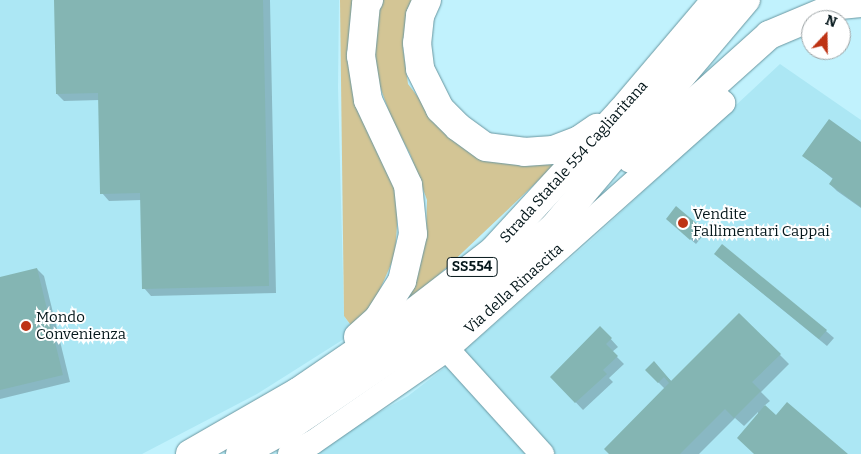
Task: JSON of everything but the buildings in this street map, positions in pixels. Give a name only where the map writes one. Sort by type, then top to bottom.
[{"type":"highway","points":[[298,392],[378,319],[402,281],[413,234],[408,185],[368,100],[361,56],[366,4],[369,0]]},
{"type":"highway","points":[[427,0],[420,16],[417,43],[420,69],[440,109],[458,127],[486,147],[524,152],[553,150],[579,140],[621,112]]},
{"type":"highway","name":"Strada Statale 554 Cagliaritana","points":[[190,454],[298,392],[406,318],[493,251],[621,112],[716,0]]},
{"type":"highway","name":"Strada Statale 554 Cagliaritana","points":[[240,454],[439,340],[553,228],[746,0]]},
{"type":"highway","points":[[553,228],[716,96],[769,35],[840,4],[861,3]]},
{"type":"lane","name":"Via della Rinascita","points":[[290,454],[312,443],[439,340],[716,96]]},
{"type":"lane","points":[[439,340],[542,454]]},
{"type":"shaded area","points":[[0,0],[339,0],[338,87],[344,316],[355,332],[257,394],[142,454],[0,454]]},
{"type":"shaded area","points":[[340,0],[360,0],[395,183],[398,211],[395,255],[375,301],[353,328],[344,316]]},
{"type":"shaded area","points":[[382,0],[414,0],[403,47],[408,84],[445,132],[475,156],[522,166],[558,162],[407,305],[401,299],[426,235],[427,200],[410,154],[392,120],[373,67],[372,33]]},
{"type":"shaded area","points":[[780,64],[861,120],[861,454],[301,454],[332,439],[408,396],[443,369],[590,241]]},
{"type":"place","name":"Vendite Fallimentari Cappai","points":[[683,223]]},
{"type":"place","name":"Mondo Convenienza","points":[[26,326]]}]
